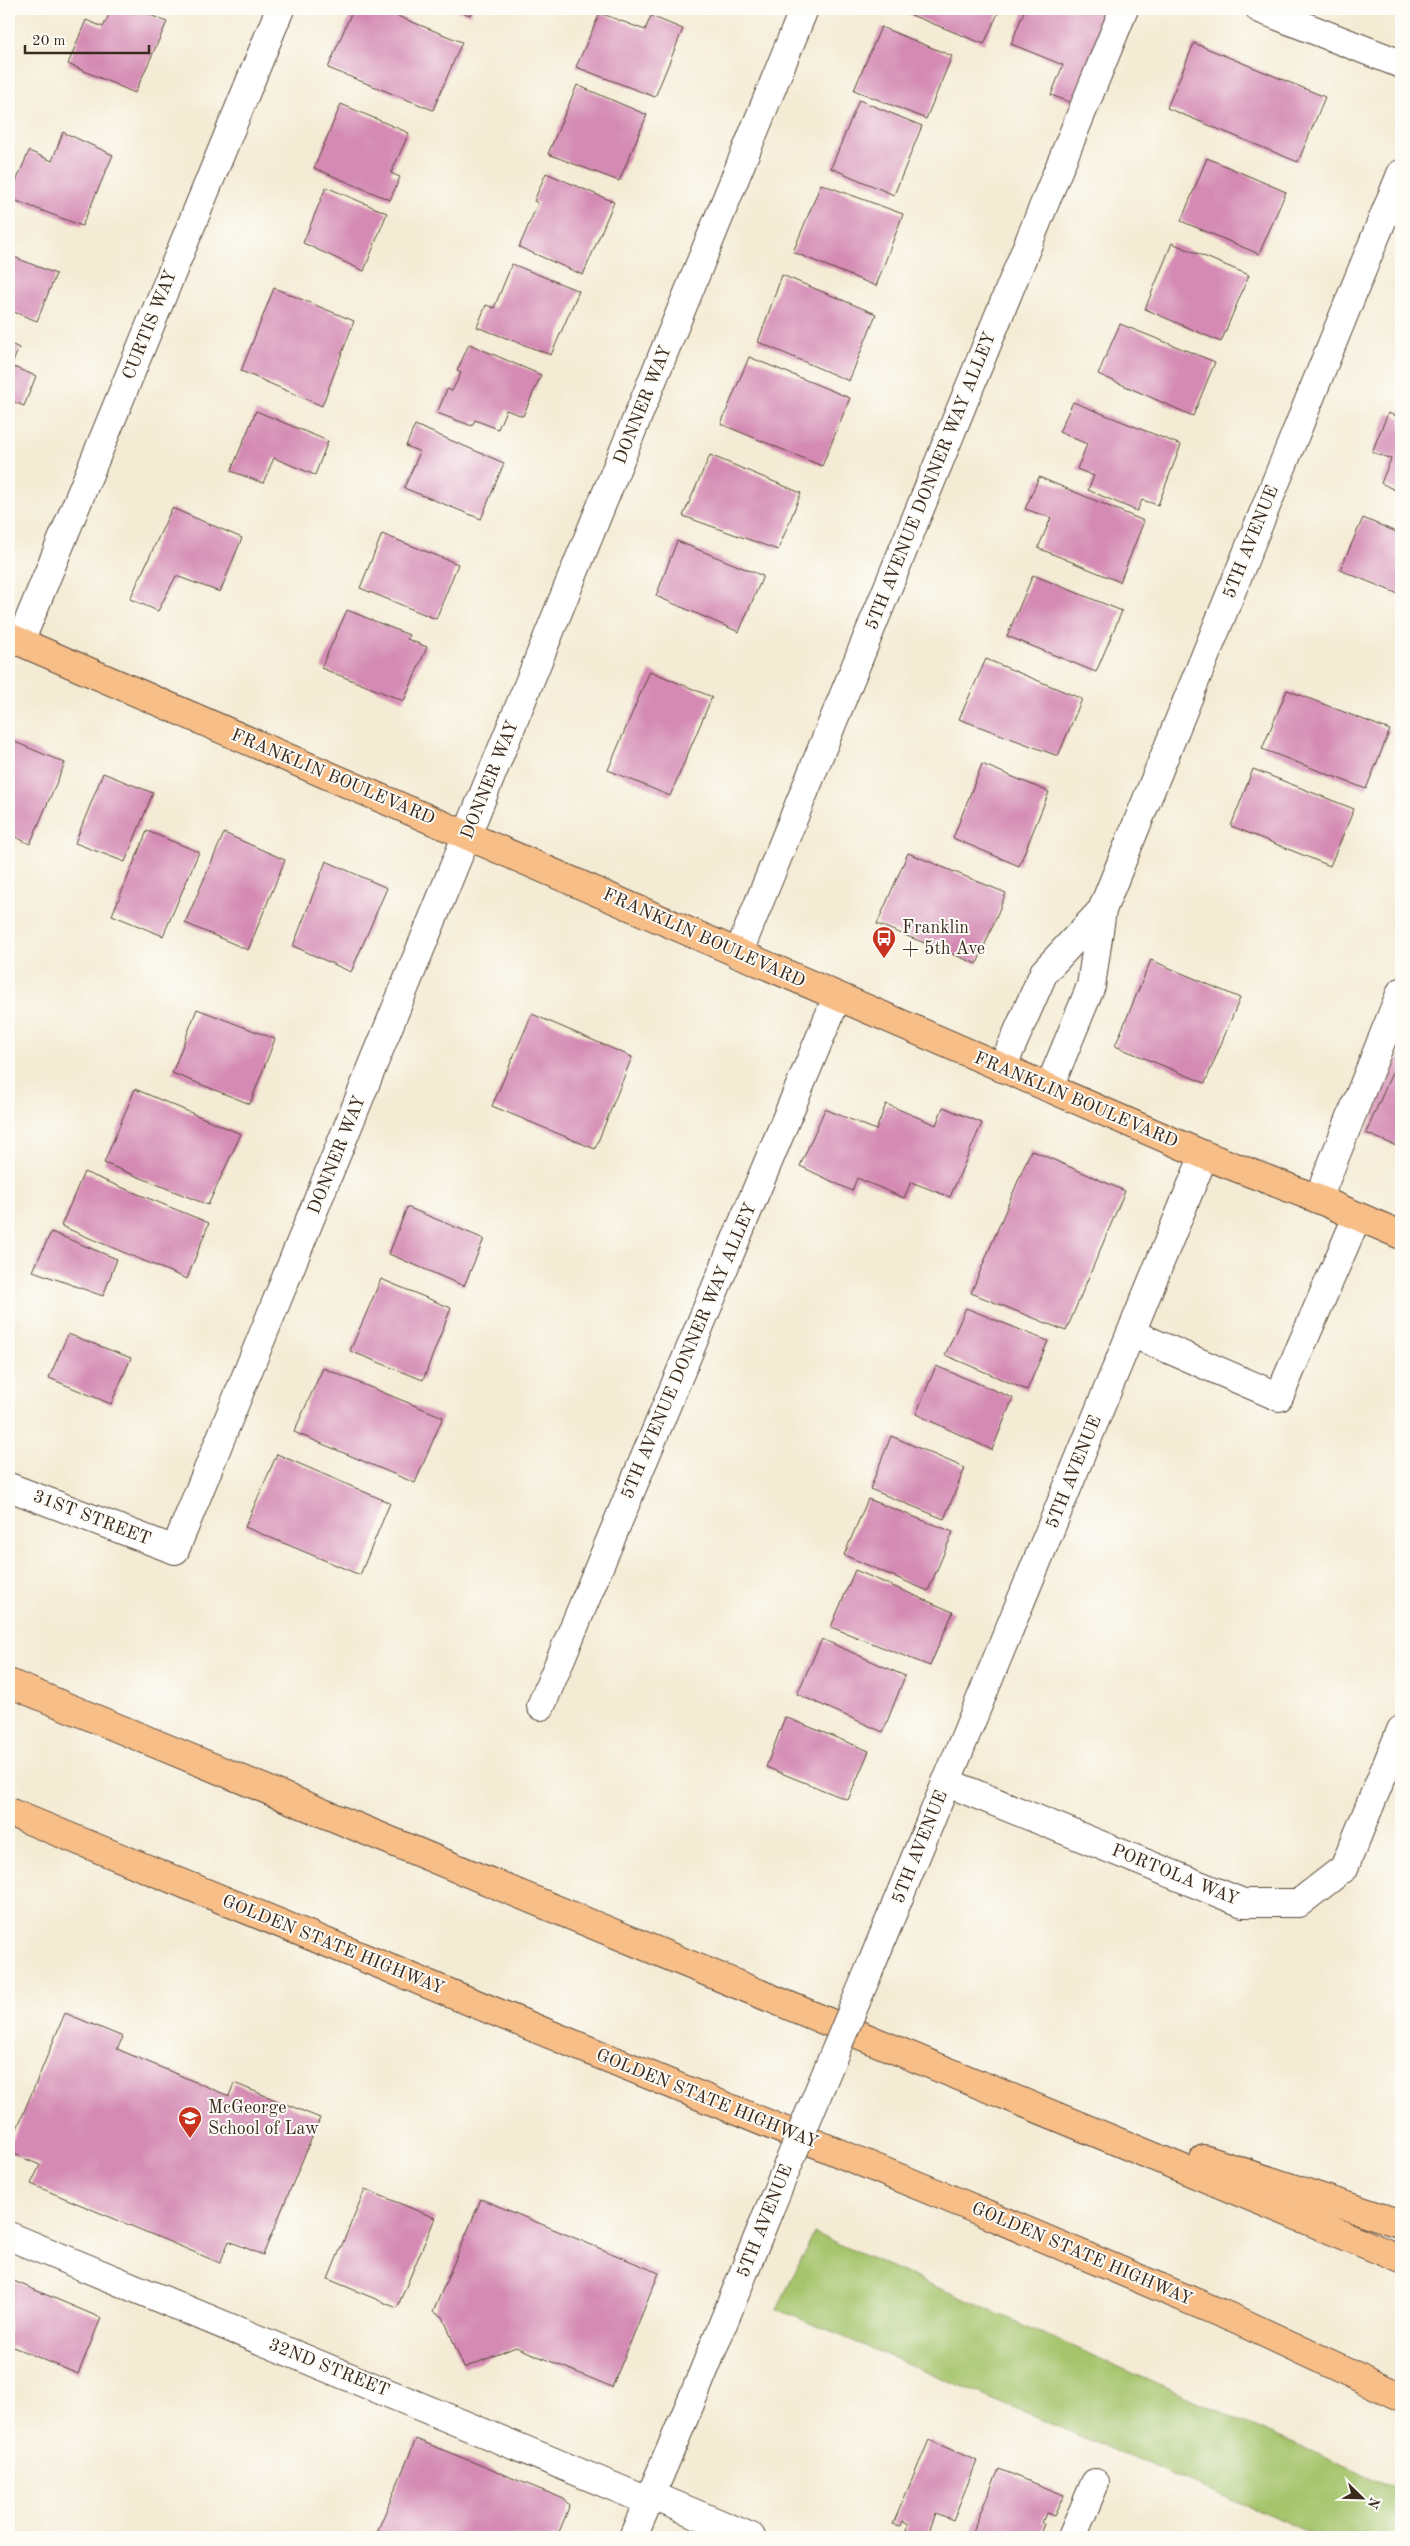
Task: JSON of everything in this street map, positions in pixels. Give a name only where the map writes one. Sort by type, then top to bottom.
[{"type":"main road","name":"FRANKLIN BOULEVARD","points":[[14,640],[1204,1155],[1318,1199],[1401,1235]]},
{"type":"main road","points":[[9,1683],[1004,2092],[1401,2259]]},
{"type":"main road","name":"GOLDEN STATE HIGHWAY","points":[[9,1812],[944,2196],[1239,2321],[1401,2397]]},
{"type":"main road","points":[[1004,2092],[1401,2224]]},
{"type":"main road","points":[[1239,2321],[1401,2387]]},
{"type":"street","name":"CURTIS WAY","points":[[14,640],[280,9]]},
{"type":"street","name":"DONNER WAY","points":[[175,1550],[804,9]]},
{"type":"street","name":"5TH AVENUE DONNER WAY ALLEY","points":[[738,954],[1124,9]]},
{"type":"street","points":[[1260,9],[1401,64]]},
{"type":"street","name":"5TH AVENUE","points":[[1050,1088],[1091,986],[1102,910],[1401,174]]},
{"type":"street","name":"5TH AVENUE","points":[[1002,1068],[1044,972],[1102,910]]},
{"type":"street","points":[[1318,1199],[1401,992]]},
{"type":"street","name":"5TH AVENUE DONNER WAY ALLEY","points":[[540,1706],[837,996]]},
{"type":"street","name":"5TH AVENUE","points":[[633,2537],[870,1968],[1204,1155]]},
{"type":"street","points":[[1131,1333],[1279,1397],[1357,1217]]},
{"type":"street","name":"31ST STREET","points":[[9,1487],[175,1550]]},
{"type":"street","name":"PORTOLA WAY","points":[[946,1782],[1243,1903],[1299,1903],[1344,1868],[1401,1730]]},
{"type":"street","name":"32ND STREET","points":[[9,2236],[650,2498],[752,2537]]},
{"type":"street","points":[[1072,2537],[1095,2482]]},
{"type":"green space","points":[[814,2233],[1401,2491],[1401,2537],[1320,2537],[777,2309]]},
{"type":"building","points":[[112,9],[136,9],[167,22],[135,93],[68,64],[86,20],[103,27]]},
{"type":"building","points":[[353,9],[380,9],[462,42],[433,110],[328,68]]},
{"type":"building","points":[[453,9],[473,9],[470,15]]},
{"type":"building","points":[[678,9],[691,9],[689,13]]},
{"type":"building","points":[[896,9],[1000,9],[984,44]]},
{"type":"building","points":[[1025,9],[1105,9],[1110,11],[1072,103],[1051,95],[1063,65],[1011,44]]},
{"type":"building","points":[[600,13],[645,30],[651,16],[683,29],[655,97],[576,67]]},
{"type":"building","points":[[881,27],[952,56],[926,119],[854,90]]},
{"type":"building","points":[[1194,43],[1325,97],[1298,162],[1167,108]]},
{"type":"building","points":[[577,85],[647,115],[619,181],[548,154]]},
{"type":"building","points":[[859,100],[922,126],[894,195],[831,168]]},
{"type":"building","points":[[341,104],[409,133],[391,173],[400,177],[390,200],[314,168]]},
{"type":"building","points":[[63,132],[113,155],[82,226],[9,198],[29,151],[52,161]]},
{"type":"building","points":[[1207,158],[1286,192],[1259,254],[1181,221]]},
{"type":"building","points":[[546,173],[614,202],[583,275],[519,247],[538,203],[534,201]]},
{"type":"building","points":[[821,184],[903,214],[876,286],[793,252]]},
{"type":"building","points":[[326,187],[387,213],[364,271],[303,243]]},
{"type":"building","points":[[1172,243],[1249,275],[1221,342],[1145,309]]},
{"type":"building","points":[[9,255],[56,274],[37,321],[9,310]]},
{"type":"building","points":[[512,264],[579,291],[551,355],[477,327],[486,305],[494,308]]},
{"type":"building","points":[[782,275],[876,314],[849,381],[758,342]]},
{"type":"building","points":[[274,288],[354,321],[322,406],[241,371]]},
{"type":"building","points":[[1120,324],[1215,362],[1193,416],[1098,374]]},
{"type":"building","points":[[9,343],[19,348],[11,366],[36,376],[24,406],[9,400]]},
{"type":"building","points":[[469,344],[541,375],[523,416],[506,410],[498,429],[475,420],[472,426],[437,413],[447,389],[452,391],[461,373],[457,371]]},
{"type":"building","points":[[749,357],[850,398],[822,466],[721,424]]},
{"type":"building","points":[[1073,402],[1181,445],[1158,505],[1142,500],[1137,511],[1088,490],[1094,476],[1077,469],[1087,444],[1059,432]]},
{"type":"building","points":[[256,411],[328,441],[315,475],[274,458],[263,483],[231,471]]},
{"type":"building","points":[[1388,413],[1401,418],[1401,493],[1381,483],[1391,459],[1372,452]]},
{"type":"building","points":[[415,425],[504,463],[481,519],[404,488],[420,452],[406,446]]},
{"type":"building","points":[[710,455],[801,493],[778,550],[683,516]]},
{"type":"building","points":[[1039,477],[1144,521],[1120,582],[1038,548],[1051,518],[1025,509]]},
{"type":"building","points":[[172,508],[242,538],[220,592],[176,576],[158,611],[130,599]]},
{"type":"building","points":[[1363,518],[1401,534],[1401,595],[1340,570]]},
{"type":"building","points":[[382,534],[458,564],[436,619],[360,588]]},
{"type":"building","points":[[677,541],[763,576],[739,632],[656,596]]},
{"type":"building","points":[[1033,575],[1122,611],[1096,672],[1007,636]]},
{"type":"building","points":[[347,610],[409,635],[407,639],[427,647],[404,701],[321,668]]},
{"type":"building","points":[[986,659],[1082,699],[1058,756],[959,719]]},
{"type":"building","points":[[650,671],[712,697],[670,796],[608,770]]},
{"type":"building","points":[[1287,690],[1390,730],[1366,789],[1262,749]]},
{"type":"building","points":[[10,740],[65,763],[30,844],[9,834]]},
{"type":"building","points":[[982,764],[1049,792],[1019,866],[953,838]]},
{"type":"building","points":[[1253,769],[1354,809],[1330,866],[1231,826]]},
{"type":"building","points":[[103,773],[153,793],[125,862],[75,843]]},
{"type":"building","points":[[147,831],[199,852],[163,936],[112,915]]},
{"type":"building","points":[[224,833],[285,860],[248,950],[185,923]]},
{"type":"building","points":[[908,853],[1006,893],[977,964],[877,924]]},
{"type":"building","points":[[326,861],[387,888],[351,972],[293,946]]},
{"type":"building","points":[[1151,960],[1240,998],[1205,1083],[1115,1046]]},
{"type":"building","points":[[197,1009],[275,1039],[250,1104],[172,1073]]},
{"type":"building","points":[[532,1014],[632,1057],[595,1149],[492,1106]]},
{"type":"building","points":[[1401,1052],[1401,1148],[1366,1133]]},
{"type":"building","points":[[135,1089],[241,1134],[208,1205],[104,1163]]},
{"type":"building","points":[[886,1104],[936,1125],[943,1107],[982,1123],[950,1197],[911,1182],[904,1198],[857,1178],[852,1191],[800,1166],[825,1109],[876,1130]]},
{"type":"building","points":[[1031,1150],[1125,1191],[1066,1331],[971,1293]]},
{"type":"building","points":[[84,1172],[209,1223],[187,1279],[61,1226]]},
{"type":"building","points":[[407,1207],[484,1239],[464,1286],[389,1254]]},
{"type":"building","points":[[51,1232],[117,1259],[103,1296],[33,1271]]},
{"type":"building","points":[[381,1279],[451,1308],[423,1380],[350,1351]]},
{"type":"building","points":[[966,1308],[1048,1341],[1027,1390],[945,1355]]},
{"type":"building","points":[[68,1334],[131,1358],[111,1404],[49,1378]]},
{"type":"building","points":[[936,1366],[1013,1398],[992,1450],[916,1414]]},
{"type":"building","points":[[323,1368],[443,1417],[415,1483],[294,1432]]},
{"type":"building","points":[[891,1436],[965,1468],[944,1519],[870,1489]]},
{"type":"building","points":[[277,1454],[390,1503],[360,1575],[245,1527]]},
{"type":"building","points":[[868,1499],[953,1532],[928,1591],[844,1555]]},
{"type":"building","points":[[855,1570],[953,1612],[930,1666],[831,1627]]},
{"type":"building","points":[[822,1639],[905,1676],[883,1732],[797,1694]]},
{"type":"building","points":[[785,1717],[869,1751],[848,1800],[766,1767]]},
{"type":"building","points":[[65,2013],[123,2037],[117,2049],[229,2096],[234,2083],[320,2118],[263,2255],[229,2241],[220,2263],[31,2184],[40,2165],[9,2152],[9,2148]]},
{"type":"building","points":[[365,2189],[435,2218],[397,2308],[328,2279]]},
{"type":"building","points":[[481,2199],[659,2273],[612,2387],[516,2347],[464,2368],[443,2317],[433,2312]]},
{"type":"building","points":[[9,2279],[101,2318],[78,2374],[11,2346],[9,2353]]},
{"type":"building","points":[[416,2439],[564,2499],[569,2505],[557,2537],[375,2537]]},
{"type":"building","points":[[929,2440],[977,2461],[953,2520],[936,2513],[927,2537],[913,2537],[905,2534],[908,2524],[902,2521],[900,2526],[893,2524]]},
{"type":"building","points":[[999,2469],[1064,2495],[1054,2516],[1046,2513],[1042,2523],[1045,2524],[1040,2537],[970,2537]]},
{"type":"place","name":"Franklin + 5th Ave","points":[[884,959]]},
{"type":"place","name":"McGeorge School of Law","points":[[190,2139]]}]
